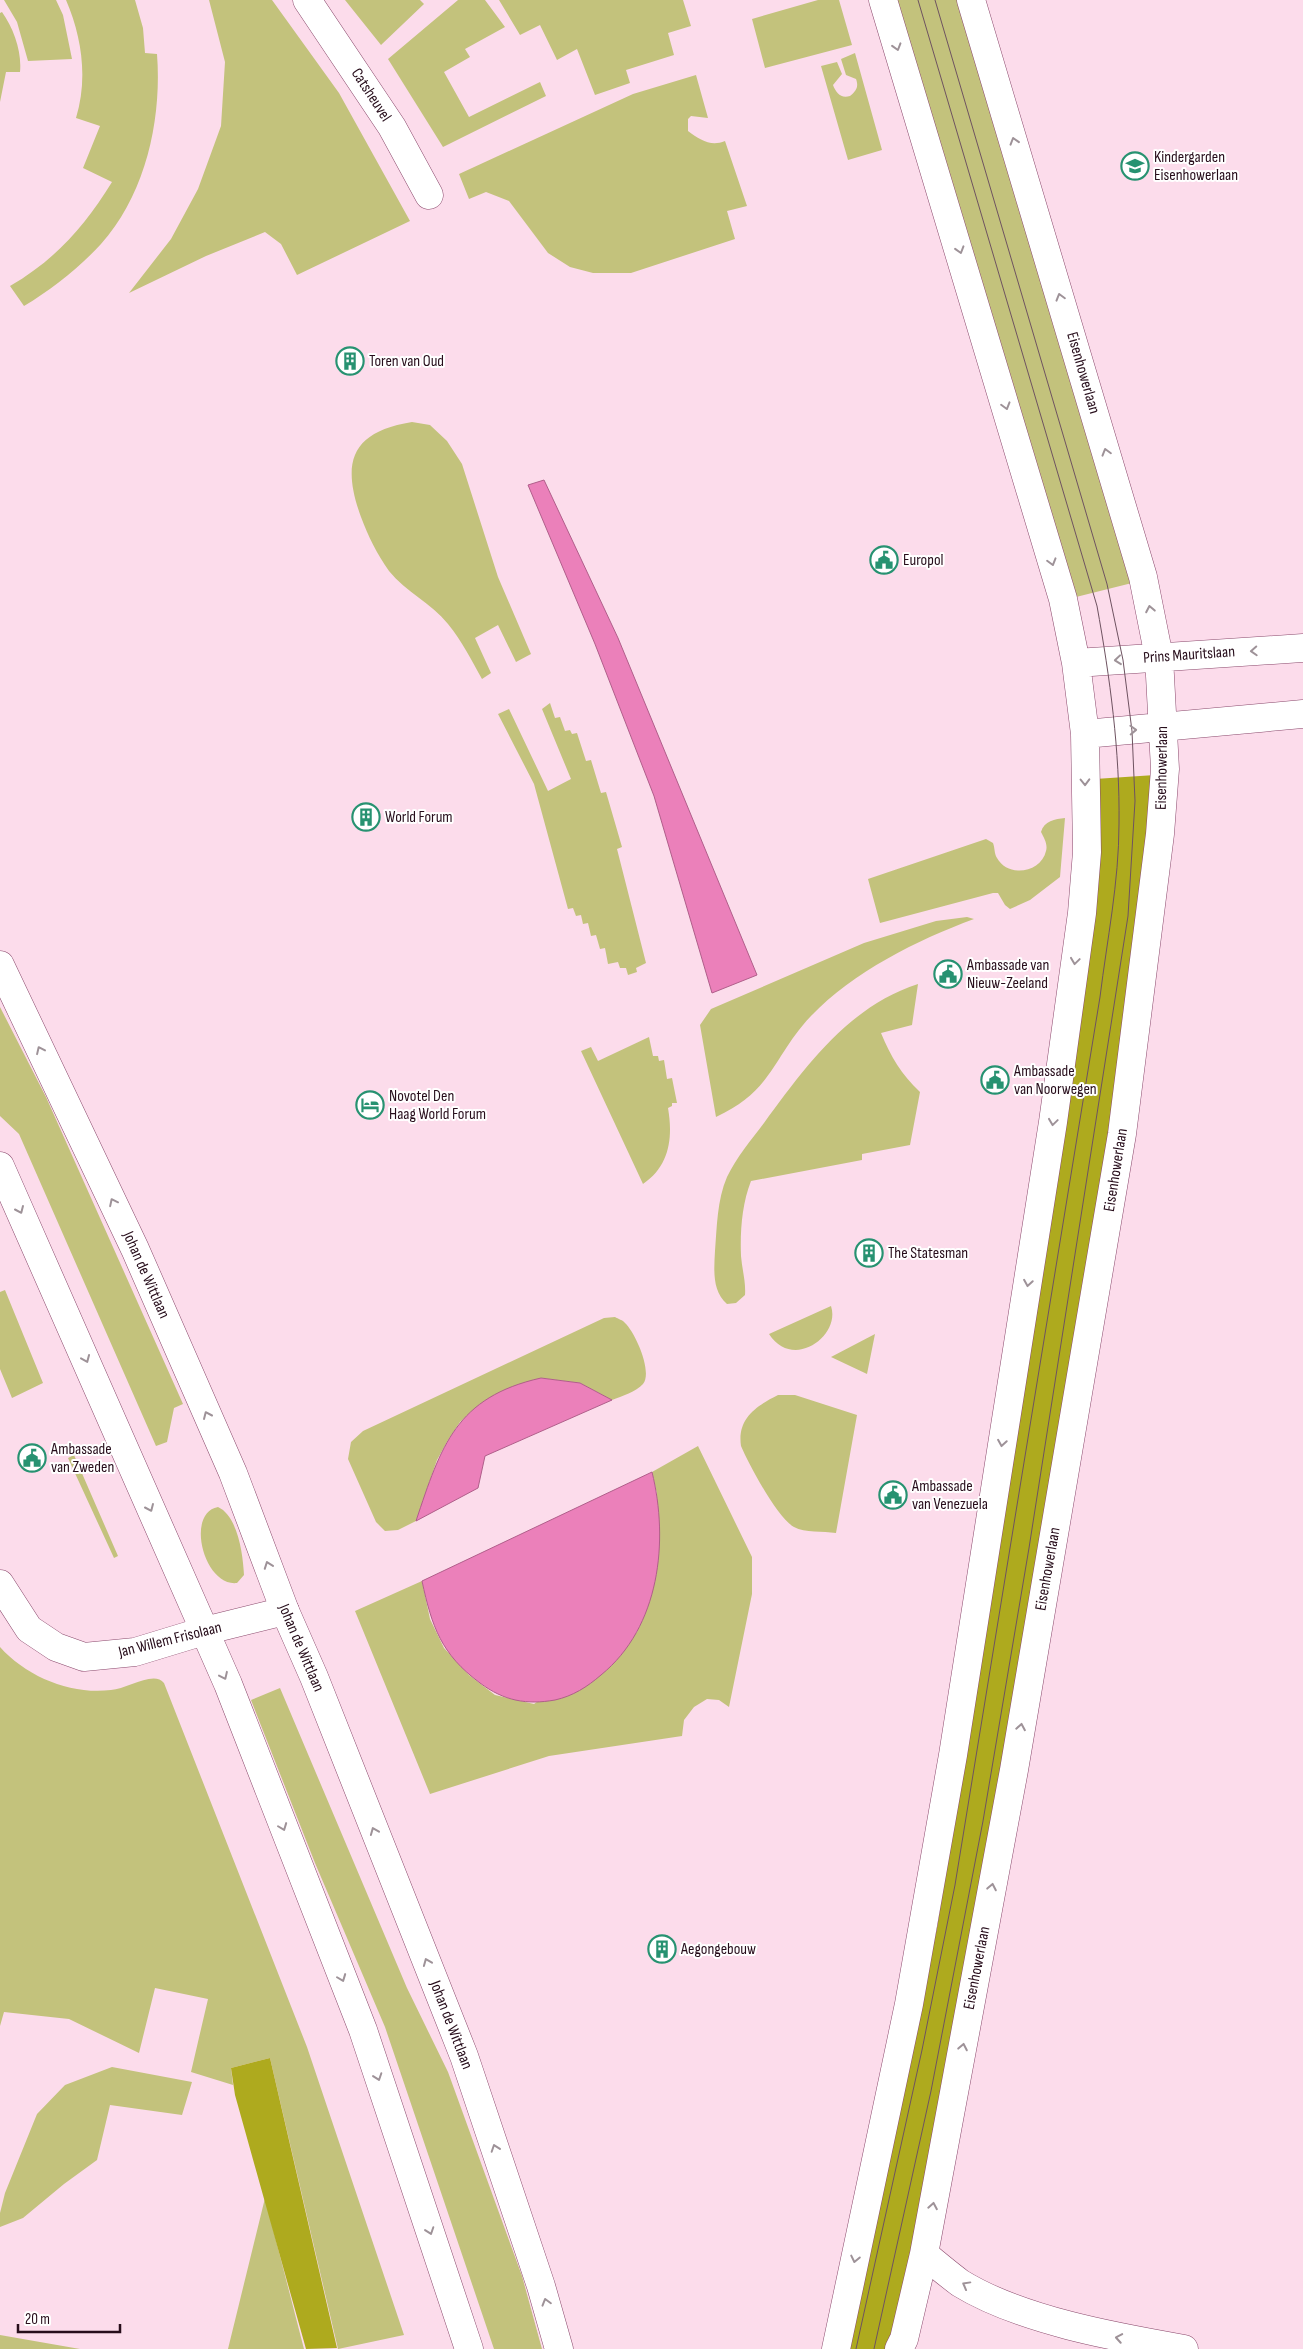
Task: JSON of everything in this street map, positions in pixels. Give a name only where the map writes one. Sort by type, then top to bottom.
[{"type":"street","name":"Catsheuvel","points":[[307,0],[392,126],[429,195]]},
{"type":"street","points":[[836,2349],[909,2004],[953,1755],[1053,1122],[1082,904],[1086,852],[1085,734],[1076,663],[1063,599],[883,0]]},
{"type":"street","name":"Eisenhowerlaan","points":[[899,2349],[904,2339],[924,2254],[1014,1770],[1122,1134],[1160,834],[1165,769],[1159,657],[1143,577],[971,0]]},
{"type":"street","name":"Prins Mauritslaan","points":[[1076,663],[1303,648]]},
{"type":"street","points":[[1085,734],[1303,714]]},
{"type":"street","name":"Johan de Wittlaan","points":[[0,965],[135,1249],[233,1473],[285,1611],[314,1677],[464,2056],[541,2286],[559,2349]]},
{"type":"street","points":[[0,1166],[228,1684],[363,2030],[470,2349]]},
{"type":"street","name":"Jan Willem Frisolaan","points":[[0,1584],[29,1629],[56,1647],[84,1657],[135,1652],[204,1631],[285,1611]]},
{"type":"street","points":[[924,2254],[961,2283],[1018,2309],[1110,2336],[1184,2349]]},
{"type":"shaded area","points":[[4,0],[56,0],[63,15],[72,59],[28,61],[17,22]]},
{"type":"shaded area","points":[[66,0],[135,0],[143,28],[145,53],[157,54],[157,104],[148,155],[140,179],[117,224],[93,253],[75,270],[24,306],[10,286],[41,265],[68,241],[91,213],[112,182],[83,168],[100,126],[76,118],[82,88],[81,58],[76,29]]},
{"type":"shaded area","points":[[209,0],[272,0],[339,93],[410,221],[297,275],[281,244],[265,232],[206,256],[129,293],[171,239],[198,189],[221,126],[225,62]]},
{"type":"shaded area","points":[[345,0],[420,0],[424,4],[381,45]]},
{"type":"shaded area","points":[[458,0],[485,0],[505,27],[465,49],[470,57],[444,72],[469,117],[540,82],[546,96],[443,147],[388,59]]},
{"type":"shaded area","points":[[499,0],[683,0],[691,26],[668,33],[674,55],[626,70],[630,83],[595,95],[577,49],[557,60],[540,25],[520,35]]},
{"type":"shaded area","points":[[818,0],[839,0],[852,45],[765,68],[752,19]]},
{"type":"shaded area","points":[[894,0],[958,0],[1132,583],[1072,598]]},
{"type":"shaded area","points":[[2,12],[16,41],[20,57],[20,72],[6,72],[0,102],[0,13]]},
{"type":"shaded area","points":[[855,53],[882,150],[848,160],[821,66],[837,62],[842,74],[833,85],[839,95],[844,97],[850,96],[856,89],[857,82],[856,79],[846,75],[841,59]]},
{"type":"shaded area","points":[[696,75],[708,118],[691,116],[688,119],[688,131],[706,142],[720,143],[725,141],[747,206],[727,211],[735,239],[631,273],[593,273],[570,267],[548,253],[509,201],[486,192],[469,199],[459,174],[633,94]]},
{"type":"shaded area","points":[[412,422],[430,425],[447,441],[462,464],[498,577],[531,654],[516,662],[498,625],[475,638],[491,673],[482,679],[448,624],[389,571],[370,538],[355,498],[352,465],[356,453],[364,442],[375,433]]},
{"type":"shaded area","points":[[544,480],[618,638],[757,975],[712,993],[654,796],[595,644],[528,485]]},
{"type":"shaded area","points":[[550,703],[555,718],[560,717],[565,731],[570,730],[572,734],[577,733],[586,761],[591,760],[601,793],[606,792],[622,847],[617,849],[646,963],[636,968],[637,972],[628,975],[626,968],[620,968],[618,962],[608,964],[605,948],[600,949],[596,935],[591,936],[588,923],[583,924],[581,915],[576,916],[573,908],[568,909],[534,784],[498,714],[509,709],[548,791],[571,779],[542,709]]},
{"type":"shaded area","points":[[1155,775],[1148,906],[1006,1784],[897,2325],[888,2349],[843,2349],[937,1928],[1023,1375],[1095,779]]},
{"type":"shaded area","points":[[1065,818],[1060,877],[1030,900],[1010,909],[1005,905],[998,893],[993,893],[880,923],[868,879],[986,839],[993,843],[996,856],[1002,864],[1016,870],[1031,868],[1038,864],[1046,851],[1046,843],[1041,832],[1042,828],[1050,821]]},
{"type":"shaded area","points":[[967,917],[974,919],[908,947],[846,985],[811,1016],[798,1031],[762,1084],[735,1107],[716,1117],[700,1025],[711,1009],[864,943],[936,921]]},
{"type":"shaded area","points":[[918,984],[912,1025],[881,1033],[897,1065],[920,1092],[910,1145],[862,1154],[862,1160],[751,1181],[741,1227],[741,1256],[745,1295],[736,1303],[727,1304],[716,1287],[714,1273],[715,1251],[721,1195],[727,1177],[735,1163],[796,1081],[830,1041],[871,1007],[893,994]]},
{"type":"shaded area","points":[[0,1007],[46,1097],[183,1404],[174,1408],[167,1442],[156,1446],[19,1134],[0,1116]]},
{"type":"shaded area","points":[[649,1037],[653,1056],[658,1056],[659,1061],[664,1060],[667,1079],[672,1078],[677,1103],[672,1103],[672,1106],[668,1108],[670,1130],[668,1150],[664,1160],[652,1177],[643,1184],[581,1051],[591,1047],[598,1061]]},
{"type":"shaded area","points":[[5,1290],[43,1383],[12,1398],[0,1369],[0,1292]]},
{"type":"shaded area","points":[[831,1306],[832,1317],[829,1328],[822,1338],[813,1345],[802,1349],[790,1349],[779,1345],[769,1334]]},
{"type":"shaded area","points":[[615,1317],[623,1321],[638,1343],[646,1371],[646,1378],[640,1387],[629,1394],[612,1400],[580,1383],[541,1378],[477,1407],[460,1422],[437,1460],[416,1521],[398,1530],[385,1531],[376,1522],[348,1459],[351,1442],[363,1431],[604,1318]]},
{"type":"shaded area","points":[[875,1334],[867,1374],[831,1357]]},
{"type":"shaded area","points":[[541,1378],[580,1383],[612,1400],[485,1456],[478,1488],[416,1521],[434,1470],[456,1428],[471,1412],[489,1398],[512,1387]]},
{"type":"shaded area","points":[[778,1395],[795,1395],[857,1415],[836,1533],[803,1530],[787,1522],[764,1490],[741,1446],[742,1428],[750,1414],[762,1404]]},
{"type":"shaded area","points":[[698,1446],[752,1557],[752,1594],[729,1707],[719,1700],[707,1699],[694,1707],[684,1720],[682,1736],[549,1756],[430,1794],[355,1611],[422,1581],[430,1619],[444,1648],[469,1675],[495,1695],[534,1704],[637,1632],[656,1576],[657,1494],[652,1472]]},
{"type":"shaded area","points":[[74,1455],[118,1556],[114,1558],[68,1458]]},
{"type":"shaded area","points":[[652,1472],[660,1526],[659,1554],[655,1581],[648,1608],[636,1633],[621,1655],[601,1675],[580,1690],[555,1700],[525,1702],[507,1698],[489,1689],[467,1672],[447,1650],[434,1626],[422,1581]]},
{"type":"shaded area","points":[[218,1507],[230,1519],[238,1537],[244,1575],[237,1583],[225,1581],[215,1574],[203,1549],[202,1522],[208,1512]]},
{"type":"shaded area","points":[[0,1647],[11,1658],[36,1675],[65,1687],[96,1691],[111,1690],[154,1678],[164,1683],[307,2047],[404,2335],[338,2349],[270,2058],[231,2068],[233,2085],[191,2072],[208,1999],[155,1988],[139,2053],[69,2019],[4,2012],[0,2026]]},
{"type":"shaded area","points":[[280,1688],[407,1988],[448,2072],[522,2276],[542,2349],[494,2349],[385,2027],[315,1863],[251,1700]]},
{"type":"shaded area","points":[[270,2058],[337,2348],[306,2349],[235,2095],[231,2068]]},
{"type":"shaded area","points":[[112,2067],[192,2082],[182,2115],[110,2105],[97,2160],[23,2218],[0,2227],[0,2213],[5,2193],[37,2114],[65,2085]]},
{"type":"shaded area","points":[[265,2198],[304,2349],[228,2349]]},
{"type":"shaded area","points":[[0,2335],[80,2349],[0,2349]]},
{"type":"tram line","points":[[856,2349],[922,2050],[955,1885],[1100,997],[1115,889],[1118,846],[1119,797],[1116,742],[1110,687],[1097,606],[918,0]]},
{"type":"tram line","points":[[874,2349],[931,2091],[983,1821],[1029,1548],[1128,916],[1135,801],[1132,731],[1123,660],[1107,584],[935,0]]},
{"type":"place","name":"Kindergarden Eisenhowerlaan","points":[[1135,166]]},
{"type":"place","name":"Toren van Oud","points":[[350,361]]},
{"type":"place","name":"Europol","points":[[884,560]]},
{"type":"place","name":"World Forum","points":[[366,817]]},
{"type":"place","name":"Ambassade van Nieuw-Zeeland","points":[[948,974]]},
{"type":"place","name":"Ambassade van Noorwegen","points":[[995,1080]]},
{"type":"place","name":"Novotel Den Haag World Forum","points":[[370,1105]]},
{"type":"place","name":"The Statesman","points":[[869,1253]]},
{"type":"place","name":"Ambassade van Zweden","points":[[32,1458]]},
{"type":"place","name":"Ambassade van Venezuela","points":[[893,1495]]},
{"type":"place","name":"Aegongebouw","points":[[662,1949]]}]
